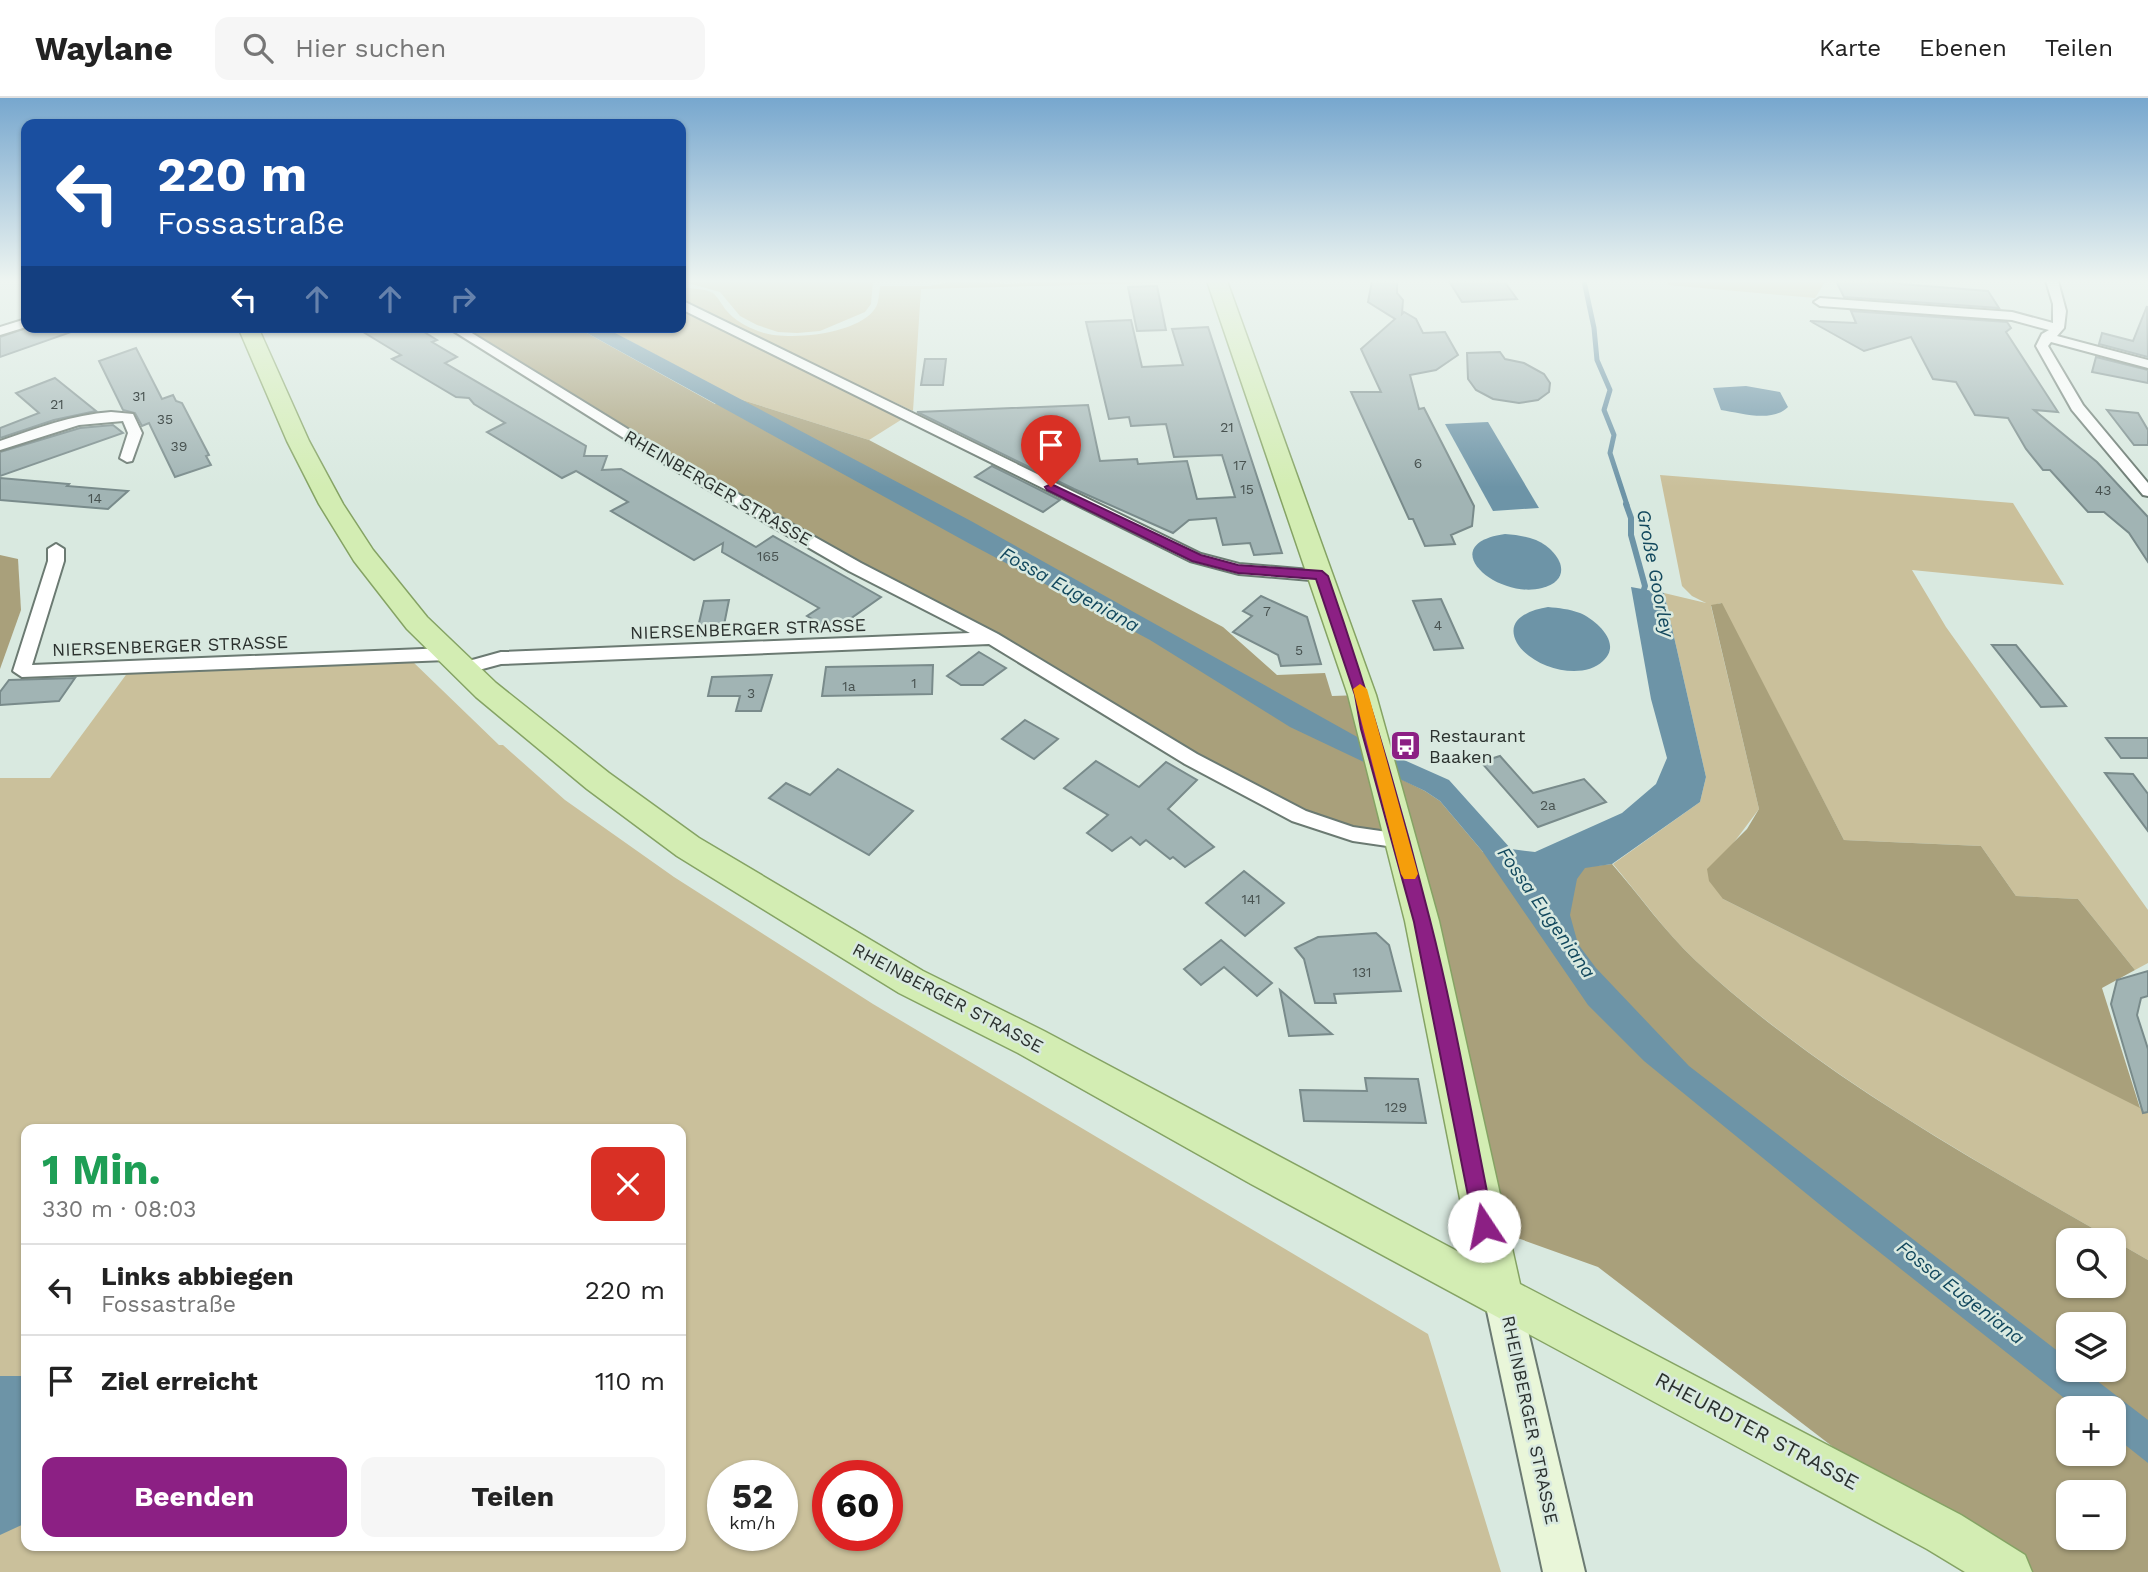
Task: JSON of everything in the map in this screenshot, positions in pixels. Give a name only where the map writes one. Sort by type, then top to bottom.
[{"type":"main road","name":"RHEINBERGER STRASSE","points":[[258,350],[298,441],[346,531],[417,623],[486,690],[555,747],[688,847],[911,982],[1031,1042],[1502,1297],[1521,1366],[1546,1498],[1564,1572]]},
{"type":"main road","points":[[1241,350],[1362,695],[1425,934],[1484,1226],[1502,1297]]},
{"type":"main road","name":"RHEURDTER STRASSE","points":[[1502,1297],[1944,1532],[2008,1572]]},
{"type":"street","name":"RHEINBERGER STRASSE","points":[[490,350],[678,467],[855,567],[992,638],[1191,758],[1299,816],[1353,834],[1401,840]]},
{"type":"street","points":[[774,350],[1196,558],[1238,569],[1322,576]]},
{"type":"street","points":[[2044,350],[2077,407],[2148,492]]},
{"type":"street","points":[[2094,350],[2148,364]]},
{"type":"street","points":[[0,446],[76,419],[118,416],[128,417],[135,433],[127,458]]},
{"type":"street","name":"NIERSENBERGER STRASSE","points":[[56,549],[56,561],[22,671],[455,661],[992,638]]},
{"type":"shaded area","points":[[491,350],[617,350],[715,404],[736,398],[869,440],[1223,627],[1277,675],[1325,673],[1332,696],[1362,695],[1383,770],[1440,801],[1483,852],[1585,867],[1612,864],[1696,961],[1801,1047],[1913,1123],[2092,1228],[2056,1228],[2056,1298],[2126,1298],[2126,1247],[2148,1260],[2148,1572],[2007,1572],[1944,1532],[1598,1267],[1484,1226],[1400,840],[1299,816],[855,567]]},
{"type":"shaded area","points":[[646,350],[764,350],[904,418],[869,440],[736,398]]},
{"type":"shaded area","points":[[784,350],[917,350],[913,411]]},
{"type":"shaded area","points":[[1660,475],[2013,503],[2064,585],[1912,570],[1946,627],[2148,910],[2148,963],[2135,970],[2078,899],[2016,896],[1981,846],[1844,840],[1721,603],[1711,606],[1759,809],[1732,845],[1723,899],[2148,1111],[2148,1260],[2126,1248],[2126,1228],[2092,1228],[1914,1123],[1801,1047],[1696,961],[1613,864],[1700,802],[1706,777],[1664,593],[1706,603],[1692,596],[1682,586]]},
{"type":"shaded area","points":[[0,555],[18,559],[21,610],[0,669]]},
{"type":"shaded area","points":[[1722,603],[1844,840],[1981,846],[2016,896],[2078,899],[2135,970],[2102,988],[2140,1108],[1723,899],[1709,881],[1707,869],[1747,829],[1759,809],[1711,605]]},
{"type":"shaded area","points":[[411,660],[499,745],[503,745],[565,800],[674,877],[873,1004],[1428,1334],[1501,1572],[0,1572],[0,778],[50,778],[131,668]]},
{"type":"water","name":"Fossa Eugeniana","points":[[617,350],[647,350],[971,521],[1377,748],[1449,780],[1511,849],[1535,852],[1622,813],[1656,784],[1667,758],[1651,699],[1631,587],[1664,593],[1706,777],[1700,802],[1612,864],[1585,868],[1577,879],[1570,915],[1578,944],[1596,968],[1689,1066],[2056,1350],[2056,1382],[2099,1382],[2117,1396],[2062,1396],[1835,1217],[1644,1061],[1588,1005],[1483,852],[1440,801],[1425,791],[1290,727],[1150,640]]},
{"type":"water","points":[[1746,386],[1780,392],[1788,407],[1774,415],[1765,416],[1721,410],[1713,388]]},
{"type":"water","points":[[1488,422],[1539,508],[1493,511],[1445,424]]},
{"type":"water","points":[[1505,534],[1532,539],[1551,550],[1560,564],[1559,578],[1542,588],[1524,590],[1491,579],[1479,569],[1473,559],[1474,548],[1484,540]]},
{"type":"water","points":[[1548,607],[1580,613],[1600,627],[1609,640],[1610,647],[1603,661],[1594,667],[1570,671],[1545,665],[1524,652],[1514,635],[1516,622],[1527,613]]},
{"type":"water","points":[[0,1376],[21,1376],[21,1525],[0,1535]]},
{"type":"water","points":[[2126,1403],[2148,1420],[2148,1463],[2126,1446]]},
{"type":"building","points":[[0,350],[21,350],[0,357]]},
{"type":"building","points":[[137,350],[162,399],[173,395],[176,401],[182,403],[209,455],[206,456],[211,465],[175,477],[149,423],[142,426],[135,413],[123,410],[99,361]]},
{"type":"building","points":[[392,350],[445,350],[457,357],[445,363],[586,446],[584,456],[607,456],[602,470],[621,469],[756,547],[773,536],[881,597],[833,631],[807,616],[819,608],[722,552],[723,543],[694,560],[611,511],[628,502],[576,471],[562,478],[487,432],[505,423],[469,398],[456,397],[392,359],[401,355]]},
{"type":"building","points":[[1093,350],[1138,350],[1142,367],[1183,365],[1178,350],[1215,350],[1282,553],[1254,555],[1250,543],[1223,545],[1216,518],[1189,520],[1173,533],[1074,489],[917,412],[1088,405],[1100,461],[1137,459],[1138,464],[1187,461],[1197,499],[1235,497],[1222,455],[1174,457],[1166,424],[1131,426],[1129,417],[1109,419]]},
{"type":"building","points":[[1361,350],[1455,350],[1458,355],[1436,370],[1410,375],[1419,409],[1424,408],[1474,506],[1472,526],[1451,535],[1455,544],[1425,546],[1413,519],[1409,519],[1351,392],[1381,392]]},
{"type":"building","points":[[1918,350],[2018,350],[2058,412],[2034,410],[2097,462],[2148,517],[2148,562],[2129,533],[2104,512],[2088,512],[2050,470],[2043,470],[2026,449],[2008,418],[1975,415],[1956,382],[1933,379]]},
{"type":"building","points":[[2121,350],[2148,350],[2148,357]]},
{"type":"building","points":[[1500,352],[1505,359],[1524,363],[1544,374],[1550,383],[1549,392],[1538,400],[1519,403],[1493,399],[1476,390],[1468,379],[1467,353]]},
{"type":"building","points":[[2096,357],[2148,370],[2148,383],[2092,372]]},
{"type":"building","points":[[925,359],[946,359],[943,385],[921,385]]},
{"type":"building","points":[[55,378],[96,411],[54,420],[0,438],[0,428],[39,413],[16,393]]},
{"type":"building","points":[[2107,410],[2138,413],[2148,430],[2148,445],[2134,445]]},
{"type":"building","points":[[113,425],[123,433],[0,476],[0,452],[80,428]]},
{"type":"building","points":[[992,466],[1060,500],[1043,512],[975,477]]},
{"type":"building","points":[[0,478],[128,491],[108,509],[0,500]]},
{"type":"building","points":[[1261,596],[1307,617],[1321,664],[1281,666],[1278,655],[1233,632],[1252,616],[1243,611]]},
{"type":"building","points":[[1441,599],[1463,648],[1434,650],[1413,601]]},
{"type":"building","points":[[729,600],[722,635],[696,636],[704,601]]},
{"type":"building","points":[[1992,645],[2016,645],[2066,706],[2041,707]]},
{"type":"building","points":[[979,652],[1006,668],[983,685],[961,685],[947,676]]},
{"type":"building","points":[[933,665],[932,694],[822,696],[826,667]]},
{"type":"building","points":[[772,675],[761,711],[736,711],[740,696],[708,696],[712,677]]},
{"type":"building","points":[[75,678],[59,701],[0,705],[0,692],[9,680]]},
{"type":"building","points":[[1025,720],[1058,739],[1034,759],[1002,739]]},
{"type":"building","points":[[2106,738],[2148,738],[2148,758],[2121,758]]},
{"type":"building","points":[[1500,756],[1533,793],[1584,779],[1606,802],[1538,827],[1481,762]]},
{"type":"building","points":[[1096,761],[1139,787],[1166,762],[1197,780],[1168,809],[1214,847],[1185,867],[1146,840],[1140,845],[1131,837],[1112,851],[1087,833],[1108,815],[1064,788]]},
{"type":"building","points":[[838,769],[913,811],[869,855],[769,798],[786,783],[810,795]]},
{"type":"building","points":[[2105,773],[2133,774],[2148,794],[2148,831]]},
{"type":"building","points":[[1244,871],[1284,903],[1245,936],[1206,903]]},
{"type":"building","points":[[1376,933],[1389,945],[1401,991],[1334,994],[1336,1003],[1315,1003],[1304,959],[1295,948],[1318,937]]},
{"type":"building","points":[[1221,940],[1272,983],[1257,996],[1224,967],[1201,985],[1184,969]]},
{"type":"building","points":[[2148,971],[2148,996],[2141,998],[2137,1015],[2148,1049],[2148,1112],[2143,1113],[2111,1004],[2117,980]]},
{"type":"building","points":[[1280,990],[1332,1034],[1289,1036]]},
{"type":"building","points":[[1365,1078],[1418,1079],[1426,1123],[1304,1121],[1300,1090],[1367,1091]]},
{"type":"waterway","name":"Große Goorley","points":[[1596,350],[1597,360],[1610,390],[1604,410],[1614,435],[1610,453],[1627,505]]},
{"type":"waterway","name":"Große Goorley","points":[[1626,504],[1631,518],[1631,535],[1645,586],[1642,596]]},
{"type":"slow traffic","points":[[1360,689],[1410,874]]},
{"type":"place","name":"Restaurant Baaken","points":[[1406,746]]},
{"type":"route","points":[[1051,487],[1196,558],[1238,569],[1296,576],[1322,576],[1362,695],[1422,922],[1447,1034],[1484,1226]]}]
